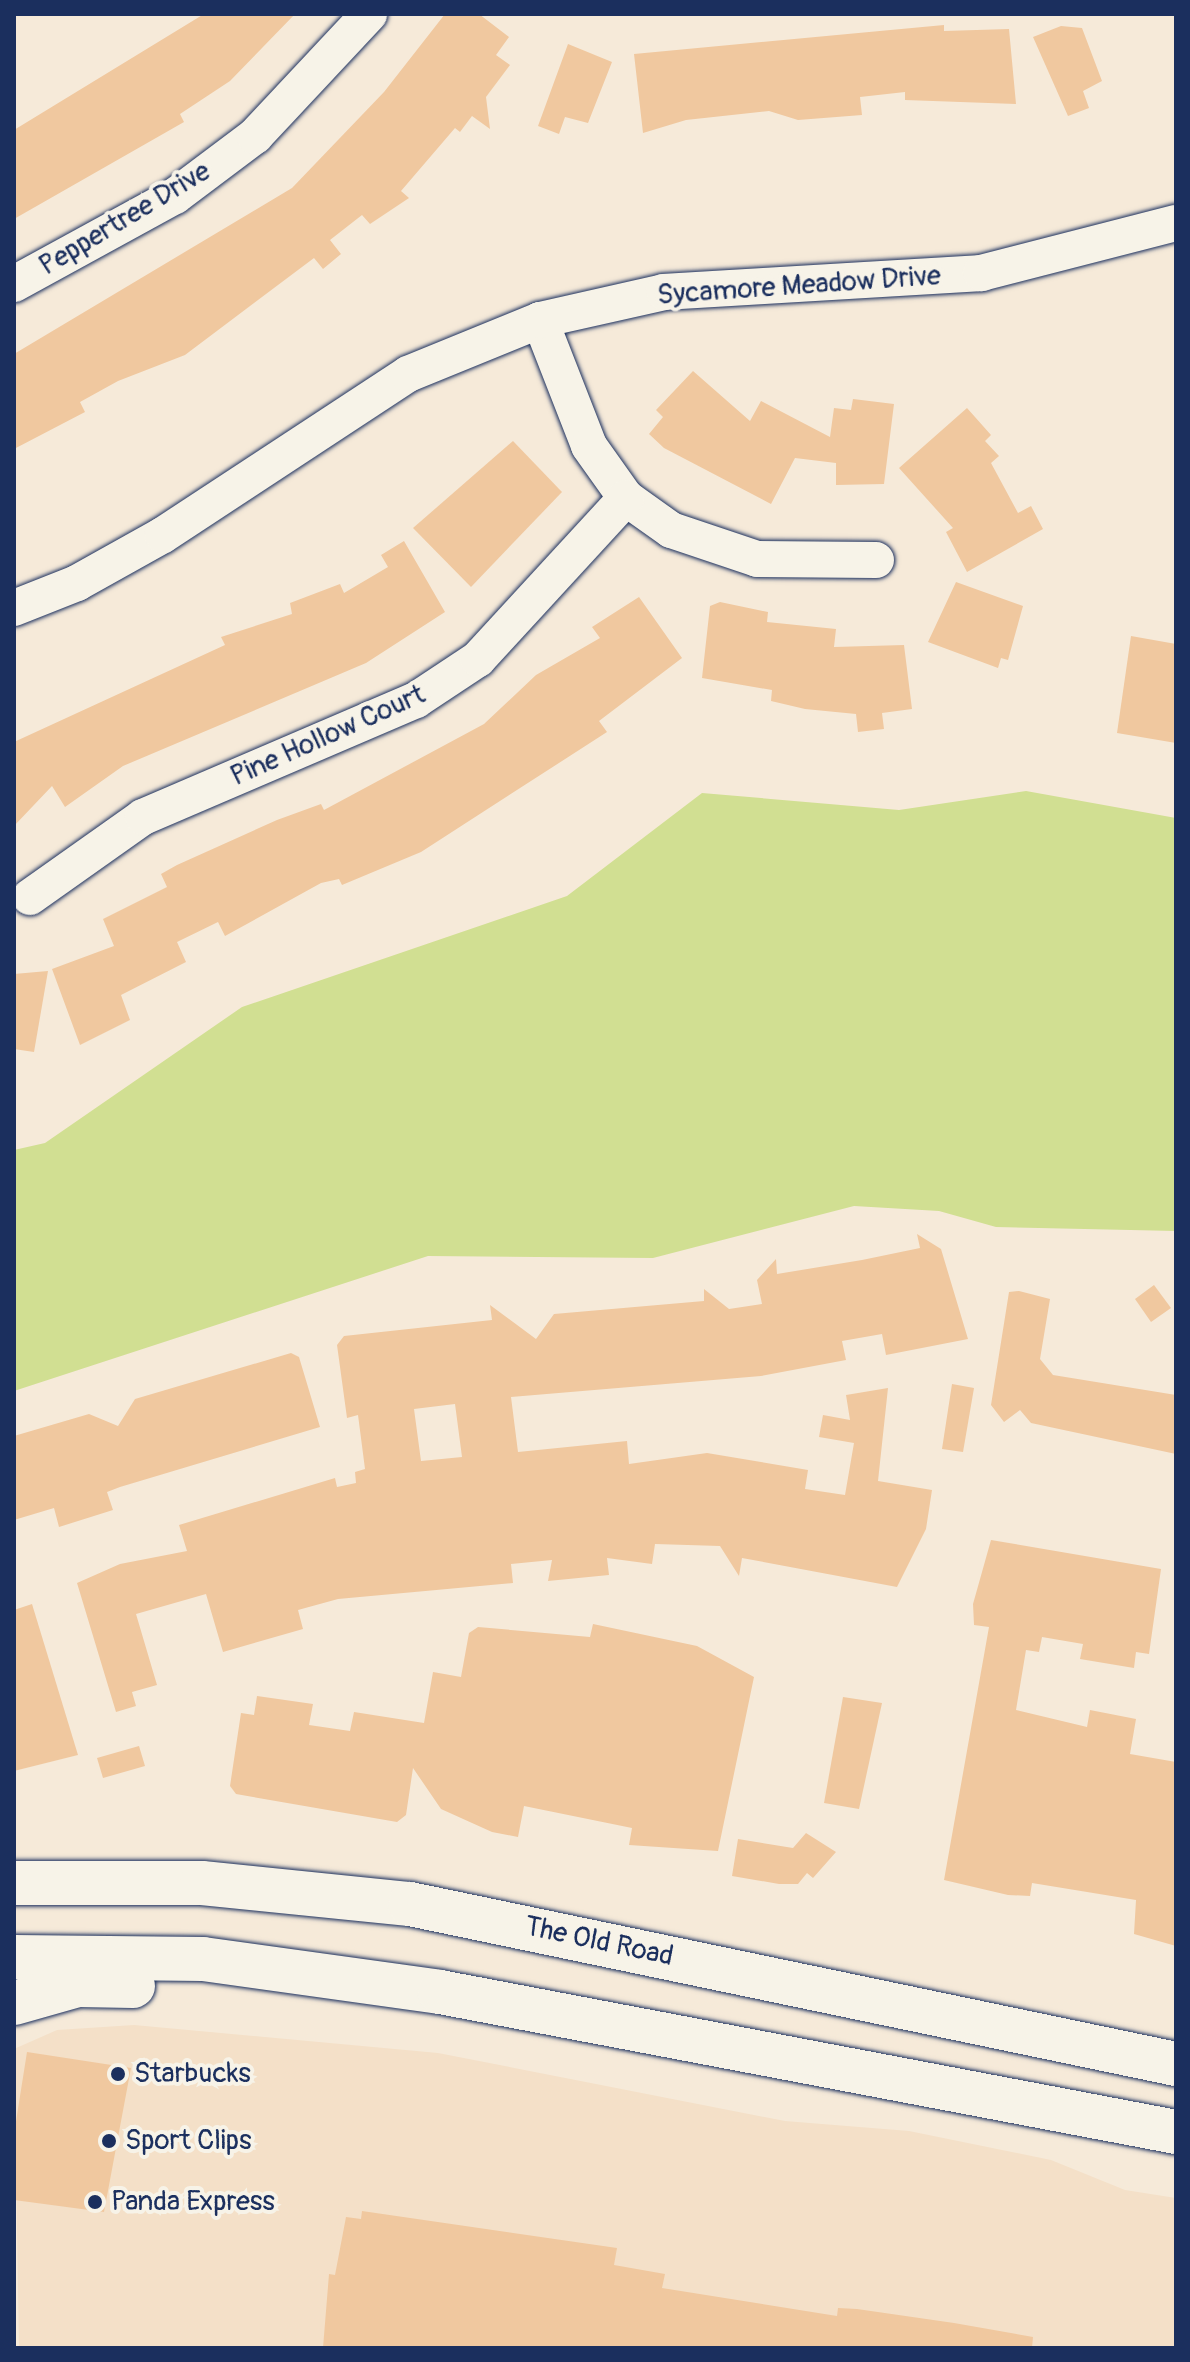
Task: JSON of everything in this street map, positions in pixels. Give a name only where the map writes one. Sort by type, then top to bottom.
[{"type":"main road","name":"The Old Road","points":[[14,1883],[202,1883],[410,1904],[1176,2064]]},
{"type":"main road","points":[[14,1957],[203,1959],[501,2002],[1176,2132]]},
{"type":"main road","points":[[14,2003],[78,1985],[183,1986],[285,1973]]},
{"type":"street","name":"Peppertree Drive","points":[[14,284],[175,196],[255,136],[369,14]]},
{"type":"street","name":"Sycamore Meadow Drive","points":[[14,608],[163,535],[408,374],[540,320],[664,292],[981,273],[1176,223]]},
{"type":"street","points":[[540,320],[565,400],[626,498],[671,530],[757,559],[876,560]]},
{"type":"street","name":"Pine Hollow Court","points":[[30,897],[143,817],[416,700],[478,659],[626,498]]},
{"type":"shaded area","points":[[134,2025],[438,2053],[785,2121],[909,2131],[1051,2160],[1125,2190],[1176,2198],[1176,2348],[19,2348],[14,2049],[57,2030]]},
{"type":"green space","points":[[1026,791],[1176,818],[1176,1231],[996,1227],[939,1211],[854,1206],[653,1258],[428,1256],[14,1391],[14,1150],[45,1143],[242,1007],[567,896],[702,793],[899,810]]},
{"type":"building","points":[[204,14],[295,14],[230,81],[180,114],[184,122],[14,219],[14,130]]},
{"type":"building","points":[[445,14],[479,14],[509,37],[496,55],[510,65],[486,97],[490,129],[472,116],[460,132],[455,128],[401,191],[409,198],[370,224],[362,215],[330,240],[341,254],[323,269],[314,258],[185,355],[118,381],[80,402],[85,412],[14,449],[14,354],[292,188],[384,92]]},
{"type":"building","points":[[944,25],[944,31],[1009,29],[1016,104],[905,100],[905,92],[860,97],[862,115],[798,120],[769,111],[686,120],[643,133],[634,54]]},
{"type":"building","points":[[1061,26],[1082,28],[1102,81],[1083,91],[1089,108],[1068,116],[1033,37]]},
{"type":"building","points":[[568,44],[612,62],[588,123],[565,117],[559,134],[538,126]]},
{"type":"building","points":[[693,371],[750,421],[761,401],[830,437],[834,408],[851,410],[853,399],[894,404],[884,484],[836,485],[836,463],[795,458],[771,504],[664,448],[649,434],[663,417],[656,410]]},
{"type":"building","points":[[967,408],[991,435],[985,441],[999,456],[991,463],[1018,513],[1031,506],[1043,529],[967,572],[946,532],[953,528],[899,468]]},
{"type":"building","points":[[513,441],[562,492],[471,587],[413,528]]},
{"type":"building","points":[[404,541],[445,612],[366,663],[123,766],[65,807],[52,786],[14,826],[14,742],[225,645],[221,637],[292,614],[290,603],[340,584],[344,593],[388,567],[381,555]]},
{"type":"building","points":[[956,582],[1023,606],[1008,660],[1001,658],[998,668],[928,642]]},
{"type":"building","points":[[639,597],[682,658],[599,721],[607,732],[421,852],[342,885],[339,879],[321,883],[225,936],[218,922],[177,942],[186,962],[121,995],[130,1020],[80,1045],[52,969],[114,946],[103,919],[167,887],[161,874],[177,865],[277,820],[321,804],[324,810],[484,724],[536,675],[600,638],[592,627]]},
{"type":"building","points":[[720,602],[768,612],[767,622],[836,629],[834,647],[904,645],[912,709],[882,713],[884,729],[858,732],[856,714],[805,709],[771,701],[772,690],[702,678],[710,606]]},
{"type":"building","points":[[1131,636],[1176,644],[1176,743],[1117,733]]},
{"type":"building","points":[[48,971],[34,1052],[14,1049],[14,974]]},
{"type":"building","points":[[917,1234],[941,1249],[968,1339],[886,1355],[882,1334],[842,1341],[846,1360],[761,1376],[511,1397],[518,1452],[627,1441],[629,1464],[707,1453],[808,1470],[805,1489],[845,1495],[854,1443],[819,1437],[823,1415],[850,1420],[846,1395],[888,1388],[878,1481],[932,1490],[926,1529],[897,1587],[742,1558],[739,1576],[720,1546],[655,1544],[652,1564],[607,1558],[609,1575],[548,1581],[552,1560],[511,1564],[513,1583],[338,1599],[298,1610],[303,1629],[223,1652],[206,1594],[136,1614],[157,1685],[132,1692],[136,1706],[116,1712],[77,1583],[120,1564],[187,1551],[179,1525],[335,1478],[337,1487],[356,1483],[355,1472],[365,1469],[358,1415],[347,1418],[337,1345],[344,1336],[492,1320],[490,1305],[536,1339],[554,1314],[704,1301],[704,1289],[729,1309],[762,1304],[757,1280],[776,1259],[777,1274],[920,1248]],"holes":[[[455,1404],[462,1457],[421,1461],[414,1409]]]},
{"type":"building","points":[[1154,1285],[1171,1308],[1151,1322],[1135,1299]]},
{"type":"building","points":[[1019,1291],[1050,1299],[1040,1359],[1053,1375],[1176,1395],[1176,1454],[1031,1423],[1020,1410],[1004,1422],[991,1405],[1009,1292]]},
{"type":"building","points":[[291,1353],[299,1357],[320,1427],[120,1487],[107,1492],[113,1510],[59,1527],[54,1508],[14,1520],[14,1436],[89,1414],[118,1426],[135,1399]]},
{"type":"building","points":[[952,1384],[974,1388],[963,1452],[942,1449]]},
{"type":"building","points":[[991,1540],[1161,1569],[1149,1654],[1136,1652],[1134,1668],[1080,1659],[1083,1644],[1042,1637],[1039,1652],[1026,1650],[1016,1710],[1087,1727],[1090,1710],[1136,1719],[1130,1754],[1176,1762],[1176,1946],[1134,1934],[1136,1900],[1032,1883],[1030,1896],[1008,1895],[944,1880],[989,1627],[974,1625],[973,1604]]},
{"type":"building","points":[[32,1604],[78,1755],[14,1771],[14,1610]]},
{"type":"building","points":[[593,1624],[697,1646],[754,1677],[718,1851],[629,1845],[632,1828],[524,1806],[518,1837],[492,1832],[441,1809],[413,1768],[406,1815],[397,1822],[236,1794],[230,1786],[241,1713],[254,1715],[257,1696],[313,1704],[309,1725],[350,1731],[354,1712],[424,1723],[433,1672],[461,1677],[469,1633],[478,1627],[590,1637]]},
{"type":"building","points":[[843,1697],[882,1703],[859,1809],[824,1803]]},
{"type":"building","points":[[139,1746],[145,1766],[103,1778],[97,1758]]},
{"type":"building","points":[[806,1833],[836,1852],[813,1878],[807,1873],[798,1884],[779,1884],[732,1876],[738,1839],[793,1848]]},
{"type":"building","points":[[27,2052],[131,2068],[104,2212],[14,2200],[14,2134]]},
{"type":"building","points":[[362,2211],[617,2248],[614,2265],[665,2274],[662,2288],[837,2316],[838,2308],[857,2309],[954,2323],[1033,2337],[1032,2348],[323,2348],[329,2274],[335,2275],[346,2217],[361,2219]]},
{"type":"place","name":"Starbucks","points":[[118,2074]]},
{"type":"place","name":"Sport Clips","points":[[109,2141]]},
{"type":"place","name":"Panda Express","points":[[95,2202]]}]
